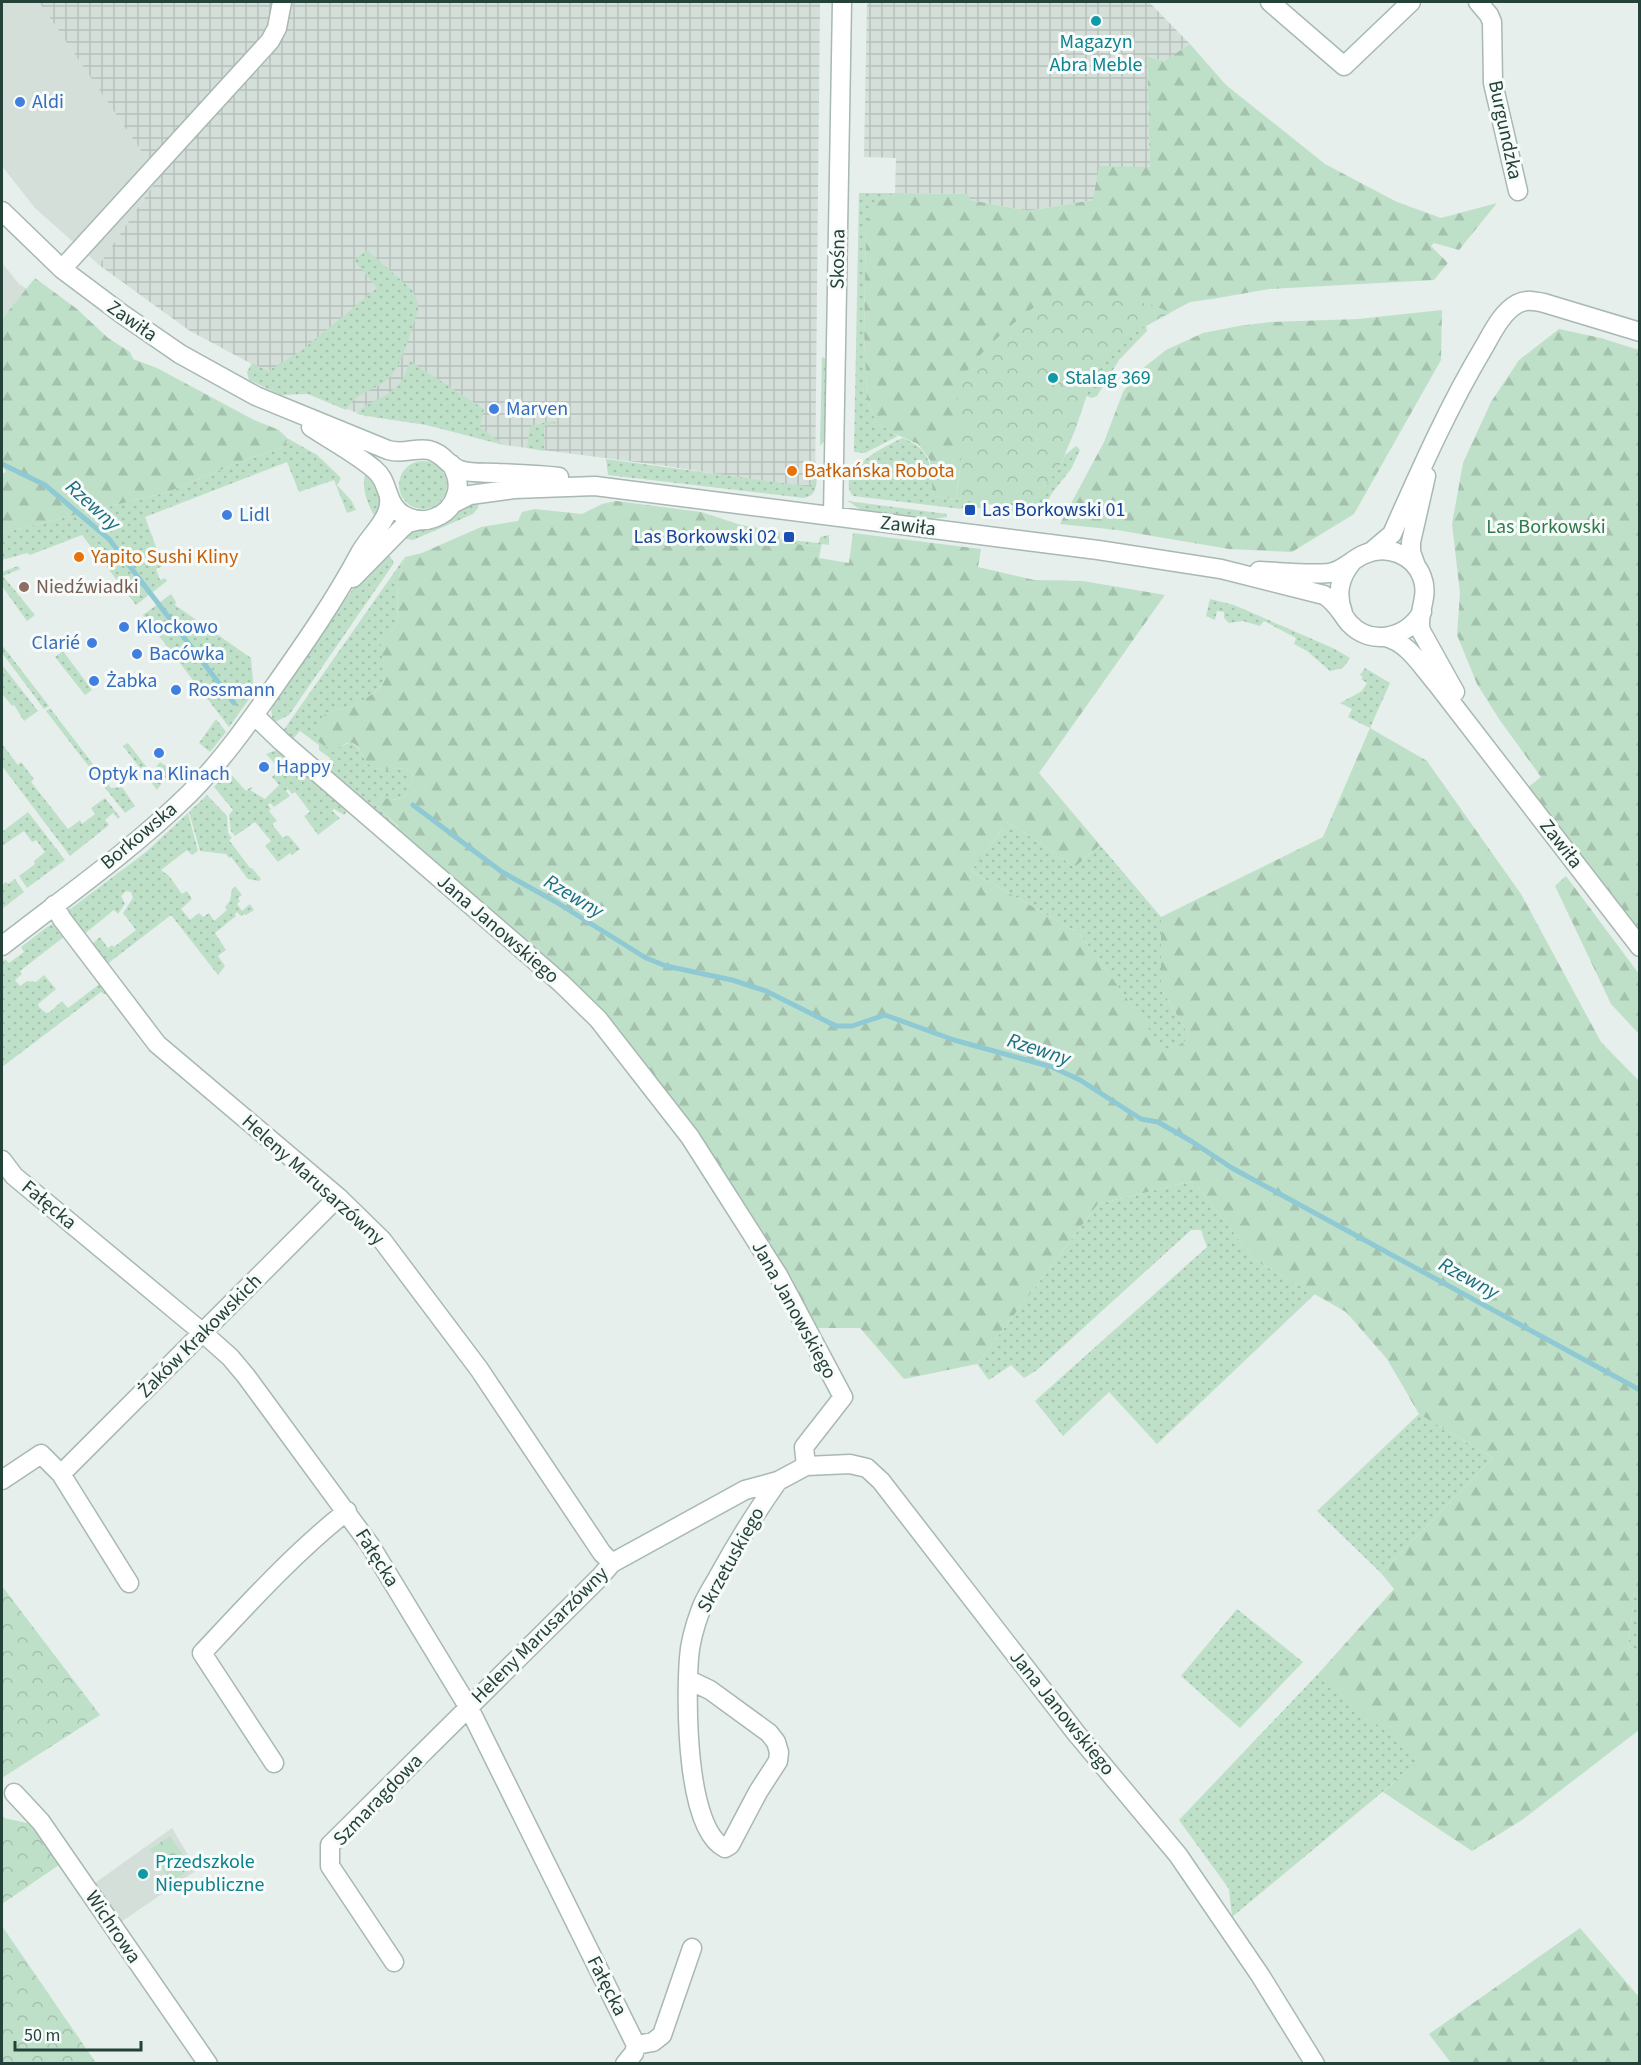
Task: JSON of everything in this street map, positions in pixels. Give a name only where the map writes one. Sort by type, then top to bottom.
[{"type":"street","points":[[62,269],[270,41],[277,28],[282,2]]},
{"type":"street","name":"Skośna","points":[[833,516],[842,2]]},
{"type":"street","points":[[1270,2],[1344,66],[1411,2]]},
{"type":"street","name":"Burgundzka","points":[[1478,2],[1492,22],[1492,83],[1518,191]]},
{"type":"street","name":"Zawiła","points":[[2,211],[62,269],[122,314],[180,354],[280,407],[374,469],[388,491],[394,506],[401,513],[420,520],[438,516],[452,504],[471,495],[514,489],[595,486],[998,536],[1221,569],[1324,595],[1332,600],[1358,630],[1368,635],[1396,641],[1407,649],[1482,741],[1640,947]]},
{"type":"street","points":[[1432,448],[1460,388],[1506,314],[1518,304],[1530,300],[1640,332]]},
{"type":"street","name":"Zawiła","points":[[280,407],[309,416],[397,453],[433,450],[460,470],[480,473],[536,474],[578,479],[595,486]]},
{"type":"street","name":"Zawiła","points":[[1221,569],[1327,573],[1343,568],[1372,551],[1392,534],[1432,448]]},
{"type":"street","name":"Zawiła","points":[[1432,448],[1411,542],[1411,552],[1426,594],[1419,621],[1421,631],[1482,741]]},
{"type":"street","points":[[388,491],[390,470],[394,463],[407,452]]},
{"type":"street","points":[[451,464],[458,486],[452,504]]},
{"type":"street","name":"Borkowska","points":[[2,946],[133,845],[214,768],[254,716],[341,590],[362,549],[388,512],[388,491]]},
{"type":"street","name":"Borkowska","points":[[341,590],[397,532],[408,523],[420,520]]},
{"type":"street","points":[[1372,551],[1392,551],[1409,559],[1416,567]]},
{"type":"street","points":[[1343,613],[1339,602],[1341,579],[1353,561]]},
{"type":"street","points":[[1385,637],[1410,628],[1422,612]]},
{"type":"street","name":"Jana Janowskiego","points":[[254,716],[568,990],[598,1019],[690,1137],[778,1275],[843,1397],[804,1447],[806,1466],[850,1464],[867,1468],[881,1481],[1076,1733],[1178,1855],[1260,1975],[1315,2064]]},
{"type":"street","name":"Heleny Marusarzówny","points":[[54,905],[62,919],[157,1044],[363,1219],[400,1262],[479,1369],[602,1553],[612,1563]]},
{"type":"street","name":"Fałęcka","points":[[2,1160],[8,1183],[203,1333],[246,1376],[347,1511],[469,1708],[636,2045]]},
{"type":"street","name":"Żaków Krakowskich","points":[[61,1474],[338,1197]]},
{"type":"street","points":[[2,1480],[41,1454],[61,1474],[129,1583]]},
{"type":"street","name":"Heleny Marusarzówny","points":[[469,1708],[612,1563],[745,1490],[778,1481],[806,1466]]},
{"type":"street","name":"Skrzetuskiego","points":[[689,1680],[710,1690],[769,1734],[776,1742],[779,1752],[778,1761],[758,1792],[730,1845],[725,1848],[718,1845],[711,1837],[698,1808],[693,1786],[689,1680],[692,1634],[702,1606],[738,1541],[778,1481]]},
{"type":"street","points":[[274,1763],[202,1653],[256,1596],[330,1524],[347,1511]]},
{"type":"street","name":"Szmaragdowa","points":[[394,1962],[330,1866],[330,1845],[469,1708]]},
{"type":"street","name":"Wichrowa","points":[[14,1793],[41,1822],[208,2064]]},
{"type":"street","points":[[625,2064],[634,2053],[636,2045],[653,2042],[662,2035],[692,1948]]},
{"type":"shaded area","points":[[2,2],[39,2],[159,177],[99,265],[35,208],[2,166]]},
{"type":"shaded area","points":[[39,2],[820,2],[815,489],[659,465],[504,445],[427,425],[365,416],[308,394],[190,331],[99,265],[159,177]]},
{"type":"shaded area","points":[[867,2],[1149,2],[1190,44],[1164,61],[1147,56],[1150,168],[1093,200],[1028,211],[970,200],[968,194],[895,193],[896,158],[864,157]]},
{"type":"shaded area","points":[[2,263],[19,284],[27,289],[2,319]]},
{"type":"shaded area","points":[[172,1828],[197,1870],[121,1922],[95,1883]]},
{"type":"green space","points":[[1190,44],[1226,85],[1325,164],[1397,202],[1441,218],[1497,203],[1459,250],[1434,243],[1431,246],[1448,263],[1434,280],[1269,289],[1190,302],[1140,329],[1114,350],[1091,382],[1075,430],[1058,470],[1025,510],[962,454],[956,499],[933,496],[930,460],[918,444],[893,433],[876,422],[867,399],[864,332],[866,228],[871,209],[881,200],[895,193],[968,194],[970,200],[1028,211],[1093,200],[1099,166],[1150,167],[1147,56],[1164,61]]},
{"type":"green space","points":[[859,193],[895,193],[881,200],[866,228],[864,332],[867,399],[876,422],[898,436],[865,453],[854,452]]},
{"type":"green space","points":[[367,250],[413,291],[418,303],[418,310],[403,354],[391,376],[380,385],[357,397],[346,410],[308,394],[281,395],[249,380],[247,372],[252,363],[268,371],[302,350],[377,288],[354,260]]},
{"type":"green space","points":[[35,278],[77,309],[108,338],[130,352],[133,359],[157,368],[254,420],[279,430],[288,446],[247,459],[168,492],[2,533],[2,474],[6,472],[2,464],[2,319]]},
{"type":"green space","points":[[1047,298],[1128,300],[1158,307],[1170,313],[1140,329],[1114,350],[1091,382],[1075,430],[1058,470],[1025,510],[956,499],[961,459],[957,400],[960,382],[980,355],[994,341]]},
{"type":"green space","points":[[1442,310],[1441,360],[1354,514],[1292,552],[1229,549],[1117,530],[1060,524],[1104,442],[1123,392],[1137,373],[1166,350],[1203,333],[1239,326],[1271,322],[1358,319]]},
{"type":"green space","points":[[1146,325],[1147,331],[1119,360],[1097,396],[1092,398],[1086,396],[1090,385],[1110,355],[1127,338]]},
{"type":"green space","name":"Las Borkowski","points":[[1559,329],[1601,338],[1639,350],[1639,931],[1527,788],[1541,777],[1477,684],[1457,635],[1460,593],[1452,524],[1463,463],[1491,402],[1519,360]]},
{"type":"green space","points":[[822,357],[828,360],[826,439],[820,446]]},
{"type":"green space","points":[[410,361],[484,409],[480,427],[504,445],[427,425],[357,414],[400,383]]},
{"type":"green space","points":[[552,421],[556,423],[544,426],[544,451],[527,448],[530,426]]},
{"type":"green space","points":[[279,430],[287,438],[317,455],[341,478],[337,485],[351,500],[356,510],[347,513],[334,480],[299,492],[287,462],[145,517],[163,566],[156,569],[160,580],[165,578],[167,581],[136,605],[82,535],[30,555],[27,553],[2,560],[2,533],[168,492],[247,459],[288,446]]},
{"type":"green space","points":[[903,438],[920,448],[925,454],[931,468],[933,496],[979,502],[984,509],[964,505],[962,509],[853,496],[849,487],[850,478],[856,469],[874,453]]},
{"type":"green space","points":[[1076,446],[1080,450],[1071,469],[1052,493],[1042,511],[1015,515],[1011,513],[1010,509],[1025,510],[1058,470],[1065,455]]},
{"type":"green space","points":[[606,459],[812,487],[811,460],[816,462],[816,484],[813,493],[804,498],[608,475]]},
{"type":"green space","points":[[423,461],[440,468],[447,485],[440,502],[423,509],[406,502],[399,485],[406,468]]},
{"type":"green space","points":[[367,470],[372,474],[382,499],[376,519],[364,488]]},
{"type":"green space","points":[[479,499],[478,508],[473,514],[413,540],[400,538],[413,529],[454,513]]},
{"type":"green space","points":[[616,501],[701,512],[758,528],[757,539],[821,547],[819,558],[849,563],[853,533],[981,549],[978,567],[1034,580],[1083,581],[1165,595],[1039,773],[1100,845],[1075,867],[1008,822],[971,871],[1080,934],[1167,1054],[1190,1037],[1161,988],[1161,917],[1323,837],[1370,728],[1427,761],[1521,894],[1601,1042],[1639,1081],[1640,1587],[1635,1591],[1628,1645],[1639,1653],[1639,1730],[1522,1820],[1472,1851],[1383,1792],[1421,1759],[1318,1674],[1394,1589],[1381,1573],[1493,1458],[1419,1414],[1387,1359],[1346,1312],[1256,1261],[1193,1181],[1098,1204],[977,1364],[904,1379],[860,1328],[813,1328],[770,1243],[690,1127],[617,1031],[397,830],[398,826],[374,803],[382,796],[394,800],[407,795],[414,776],[406,770],[379,769],[370,766],[353,743],[331,749],[319,742],[317,728],[323,716],[362,701],[378,689],[384,681],[385,671],[381,645],[398,623],[397,584],[405,557],[422,553],[481,527],[518,521],[522,512],[535,509],[582,514],[602,504]]},
{"type":"green space","points":[[848,501],[947,514],[947,517],[931,519],[861,510]]},
{"type":"green space","points":[[758,528],[780,532],[780,539],[819,543],[820,537],[829,535],[829,545],[822,544],[821,547],[757,539]]},
{"type":"green space","points":[[388,553],[394,563],[289,715],[273,723],[271,709],[273,704],[359,580]]},
{"type":"green space","points":[[405,557],[397,584],[398,623],[386,636],[381,646],[386,670],[384,680],[380,687],[366,699],[349,707],[334,710],[342,746],[351,742],[373,767],[402,769],[414,776],[410,782],[408,795],[374,803],[398,827],[397,830],[329,771],[330,758],[319,750],[319,745],[300,731],[291,741],[283,731]]},
{"type":"green space","points":[[18,566],[20,569],[3,576],[35,615],[27,621],[2,586],[2,572]]},
{"type":"green space","points":[[171,594],[176,602],[175,605],[251,658],[254,692],[229,727],[143,615]]},
{"type":"green space","points":[[1210,599],[1234,605],[1335,649],[1350,658],[1343,668],[1330,671],[1307,651],[1294,644],[1296,638],[1264,621],[1260,626],[1243,621],[1229,623],[1224,618],[1224,612],[1217,611],[1215,620],[1206,616]]},
{"type":"green space","points":[[2,645],[49,706],[44,709],[2,653]]},
{"type":"green space","points":[[63,651],[92,690],[85,695],[55,657]]},
{"type":"green space","points":[[3,666],[38,711],[24,721],[14,705],[12,706],[2,696]]},
{"type":"green space","points":[[1365,668],[1390,683],[1370,728],[1348,717],[1352,709],[1340,703],[1362,691],[1367,683],[1361,679],[1363,677],[1360,675]]},
{"type":"green space","points":[[50,708],[106,781],[100,781],[46,711]]},
{"type":"green space","points":[[216,719],[226,732],[210,752],[199,743]]},
{"type":"green space","points":[[128,743],[151,773],[160,762],[171,770],[157,790],[123,746]]},
{"type":"green space","points":[[2,744],[18,765],[21,762],[34,779],[31,782],[68,829],[80,820],[82,824],[95,814],[91,808],[105,798],[120,817],[118,819],[113,813],[105,820],[109,825],[70,856],[2,766]]},
{"type":"green space","points":[[277,750],[347,811],[344,815],[334,809],[332,811],[340,818],[318,835],[304,816],[310,812],[295,792],[292,794],[288,789],[286,791],[290,796],[274,807],[270,803],[269,811],[277,821],[272,824],[283,838],[288,835],[300,849],[278,862],[265,846],[271,841],[255,822],[235,836],[231,831],[229,815],[233,810],[214,787],[228,771],[246,791],[251,787],[253,788],[250,790],[265,799],[279,785],[272,777],[280,769],[266,754]]},
{"type":"green space","points":[[102,784],[108,784],[111,788],[122,787],[135,806],[125,813]]},
{"type":"green space","points":[[207,795],[227,816],[228,833],[232,838],[229,840],[261,879],[259,881],[248,879],[226,854],[200,851],[189,812]]},
{"type":"green space","points":[[28,812],[65,860],[27,888],[19,876],[35,864],[34,861],[45,852],[36,840],[32,842],[24,831],[2,846],[2,832]]},
{"type":"green space","points":[[188,813],[198,851],[192,855],[187,850],[161,870],[169,876],[182,894],[187,891],[192,899],[181,909],[190,920],[199,913],[203,917],[209,913],[214,921],[227,910],[225,907],[230,901],[232,889],[235,886],[242,895],[238,898],[240,901],[237,904],[242,911],[250,904],[254,910],[241,916],[237,912],[236,916],[215,933],[226,950],[218,956],[225,966],[218,975],[171,915],[106,965],[91,945],[100,937],[108,948],[112,945],[114,947],[136,930],[123,913],[133,898],[131,892],[126,891],[121,896],[125,904],[118,914],[114,910],[83,935],[68,912],[69,910],[146,852]]},
{"type":"green space","points":[[1008,822],[1075,867],[1100,845],[1161,917],[1161,988],[1190,1037],[1167,1055],[1080,934],[971,871]]},
{"type":"green space","points":[[1566,876],[1639,974],[1639,1034],[1611,1004],[1555,886]]},
{"type":"green space","points":[[15,879],[24,892],[2,909],[2,885]]},
{"type":"green space","points":[[55,923],[65,936],[20,971],[22,974],[15,980],[20,986],[27,981],[36,982],[44,975],[56,989],[38,1004],[46,1013],[62,1001],[68,1008],[101,983],[108,993],[101,992],[2,1067],[2,962],[5,959],[9,963],[24,952],[21,947]]},
{"type":"green space","points":[[1193,1181],[1256,1261],[1315,1294],[1157,1444],[1109,1392],[1063,1436],[1035,1401],[1207,1247],[1201,1230],[1191,1230],[1037,1370],[1024,1378],[1011,1365],[989,1380],[977,1364],[1098,1204]]},
{"type":"green space","points":[[1419,1414],[1493,1458],[1381,1573],[1317,1511]]},
{"type":"green space","points":[[2,1586],[100,1715],[2,1778]]},
{"type":"green space","points":[[1639,1587],[1639,1653],[1628,1645],[1635,1591]]},
{"type":"green space","points":[[1237,1609],[1303,1662],[1240,1728],[1181,1676]]},
{"type":"green space","points":[[1318,1674],[1422,1759],[1232,1917],[1229,1889],[1179,1820]]},
{"type":"green space","points":[[2,1815],[4,1818],[36,1825],[40,1837],[59,1865],[2,1904]]},
{"type":"green space","points":[[170,1836],[192,1868],[171,1882],[150,1849]]},
{"type":"green space","points":[[2,1926],[96,2063],[2,2063]]},
{"type":"green space","points":[[1580,1928],[1639,1997],[1639,2063],[1451,2063],[1429,2034]]},
{"type":"waterway","name":"Rzewny","points":[[2,464],[45,485],[109,539],[234,703]]},
{"type":"waterway","name":"Rzewny","points":[[413,805],[502,872],[556,902],[646,958],[666,966],[732,980],[766,991],[836,1026],[852,1026],[885,1015],[954,1040],[1052,1067],[1080,1080],[1141,1119],[1158,1122],[1232,1168],[1640,1390]]},
{"type":"place","name":"Magazyn Abra Meble","points":[[1096,21]]},
{"type":"place","name":"Aldi","points":[[20,102]]},
{"type":"place","name":"Stalag 369","points":[[1053,378]]},
{"type":"place","name":"Marven","points":[[494,409]]},
{"type":"place","name":"Bałkańska Robota","points":[[792,471]]},
{"type":"place","name":"Las Borkowski 01","points":[[970,510]]},
{"type":"place","name":"Lidl","points":[[227,515]]},
{"type":"place","name":"Las Borkowski 02","points":[[789,537]]},
{"type":"place","name":"Yapito Sushi Kliny","points":[[79,557]]},
{"type":"place","name":"Niedźwiadki","points":[[24,587]]},
{"type":"place","name":"Klockowo","points":[[124,627]]},
{"type":"place","name":"Clarié","points":[[92,643]]},
{"type":"place","name":"Bacówka","points":[[137,654]]},
{"type":"place","name":"Żabka","points":[[94,681]]},
{"type":"place","name":"Rossmann","points":[[176,690]]},
{"type":"place","name":"Optyk na Klinach","points":[[159,753]]},
{"type":"place","name":"Happy","points":[[264,767]]},
{"type":"place","name":"Przedszkole Niepubliczne","points":[[143,1874]]}]
